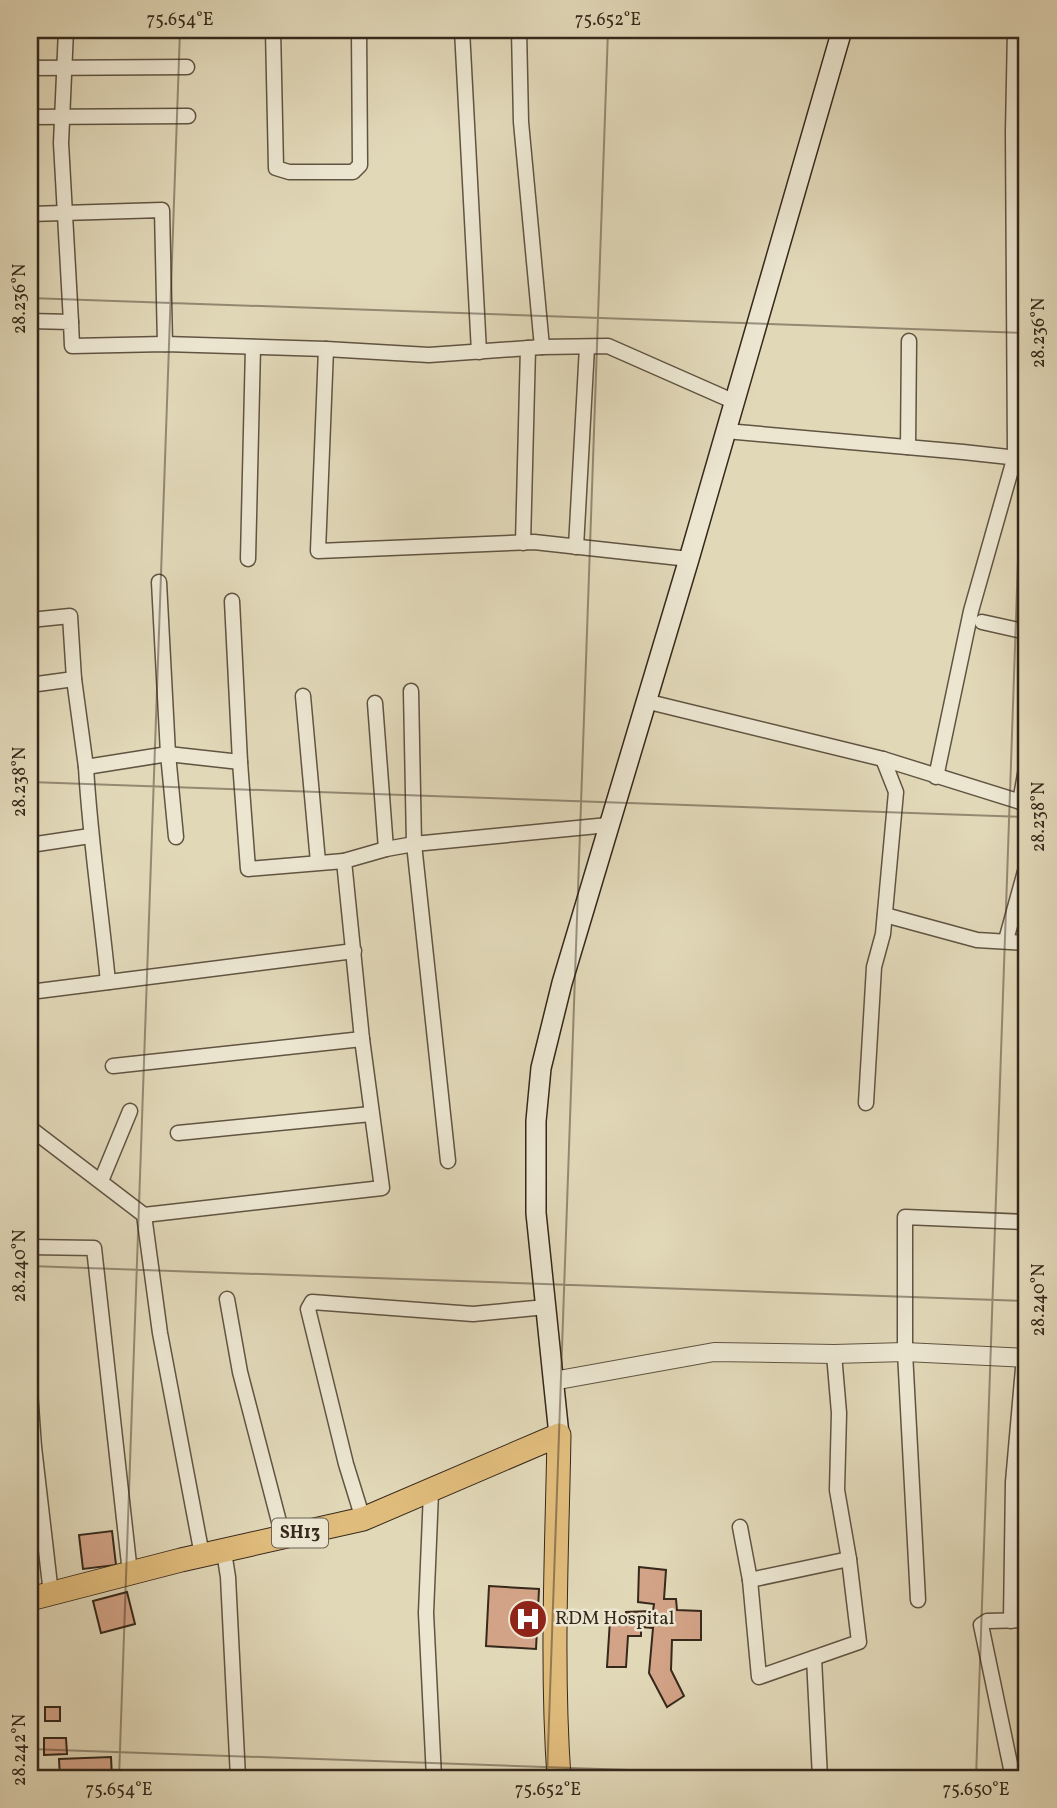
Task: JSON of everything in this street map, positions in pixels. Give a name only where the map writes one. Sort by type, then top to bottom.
[{"type":"main road","points":[[559,1778],[554,1709],[554,1597],[559,1435],[536,1213],[536,1121],[541,1068],[562,983],[690,559],[842,30]]},
{"type":"main road","name":"SH13","points":[[30,1600],[213,1553],[363,1519],[559,1435]]},
{"type":"street","points":[[66,30],[61,143],[72,346],[165,344],[429,355],[608,345],[735,402]]},
{"type":"street","points":[[273,30],[276,168],[289,172],[353,172],[360,165],[359,30]]},
{"type":"street","points":[[462,30],[479,352]]},
{"type":"street","points":[[519,30],[521,122],[535,347],[523,542]]},
{"type":"street","points":[[936,776],[971,611],[1021,458],[1020,103],[1015,30]]},
{"type":"street","points":[[30,68],[187,67]]},
{"type":"street","points":[[30,117],[188,116]]},
{"type":"street","points":[[30,214],[162,209],[165,344]]},
{"type":"street","points":[[30,321],[71,322]]},
{"type":"street","points":[[908,447],[909,341]]},
{"type":"street","points":[[248,559],[253,347]]},
{"type":"street","points":[[576,547],[587,347]]},
{"type":"street","points":[[326,349],[318,551],[523,542],[690,559]]},
{"type":"street","points":[[726,431],[1021,458]]},
{"type":"street","points":[[159,582],[168,754],[176,837]]},
{"type":"street","points":[[232,601],[248,869],[344,861],[414,844],[608,825]]},
{"type":"street","points":[[30,620],[70,616],[74,679],[86,767],[90,836],[108,982]]},
{"type":"street","points":[[982,622],[1027,632]]},
{"type":"street","points":[[30,685],[74,679]]},
{"type":"street","points":[[411,691],[414,844],[448,1161]]},
{"type":"street","points":[[303,696],[318,862]]},
{"type":"street","points":[[645,701],[883,760],[1023,803],[1027,763]]},
{"type":"street","points":[[375,703],[386,849]]},
{"type":"street","points":[[86,767],[168,754],[240,762]]},
{"type":"street","points":[[866,1103],[874,967],[886,915],[896,792],[883,760]]},
{"type":"street","points":[[30,845],[90,836]]},
{"type":"street","points":[[144,1215],[382,1188],[362,1039],[344,861]]},
{"type":"street","points":[[1006,940],[1027,864]]},
{"type":"street","points":[[886,915],[978,940],[1027,943]]},
{"type":"street","points":[[30,992],[354,951]]},
{"type":"street","points":[[113,1066],[362,1039]]},
{"type":"street","points":[[101,1181],[130,1111]]},
{"type":"street","points":[[177,1133],[371,1114]]},
{"type":"street","points":[[30,1128],[144,1215],[160,1333],[213,1553],[228,1577],[234,1741],[238,1778]]},
{"type":"street","points":[[918,1600],[905,1352],[905,1217],[1027,1222]]},
{"type":"street","points":[[30,1247],[94,1248],[131,1573]]},
{"type":"street","points":[[227,1299],[240,1372],[283,1537]]},
{"type":"street","points":[[363,1519],[346,1464],[308,1309],[312,1302],[473,1314],[546,1307]]},
{"type":"street","points":[[554,1381],[714,1352],[905,1352],[1026,1358],[1013,1482],[1011,1621]]},
{"type":"street","points":[[740,1527],[750,1580],[759,1677],[859,1642],[837,1490],[839,1413],[834,1354]]},
{"type":"street","points":[[30,1391],[50,1585],[56,1593]]},
{"type":"street","points":[[431,1492],[426,1613],[434,1778]]},
{"type":"street","points":[[750,1580],[849,1559]]},
{"type":"street","points":[[1013,1778],[981,1625],[987,1621],[1027,1620]]},
{"type":"street","points":[[814,1658],[820,1778]]},
{"type":"building","points":[[112,1531],[116,1565],[83,1569],[79,1535]]},
{"type":"building","points":[[639,1567],[666,1570],[664,1599],[676,1599],[677,1610],[701,1611],[701,1640],[672,1640],[671,1670],[684,1696],[667,1707],[649,1673],[653,1628],[641,1627],[641,1636],[628,1636],[626,1667],[607,1667],[610,1620],[627,1621],[626,1612],[653,1611],[654,1604],[638,1602]]},
{"type":"building","points":[[489,1586],[539,1589],[536,1649],[486,1646]]},
{"type":"building","points":[[127,1592],[135,1624],[101,1633],[93,1601]]},
{"type":"building","points":[[45,1707],[60,1707],[60,1721],[45,1721]]},
{"type":"building","points":[[44,1738],[66,1738],[67,1754],[44,1755]]},
{"type":"building","points":[[111,1757],[112,1778],[60,1778],[59,1759]]},
{"type":"place","name":"RDM Hospital","points":[[528,1619]]}]
